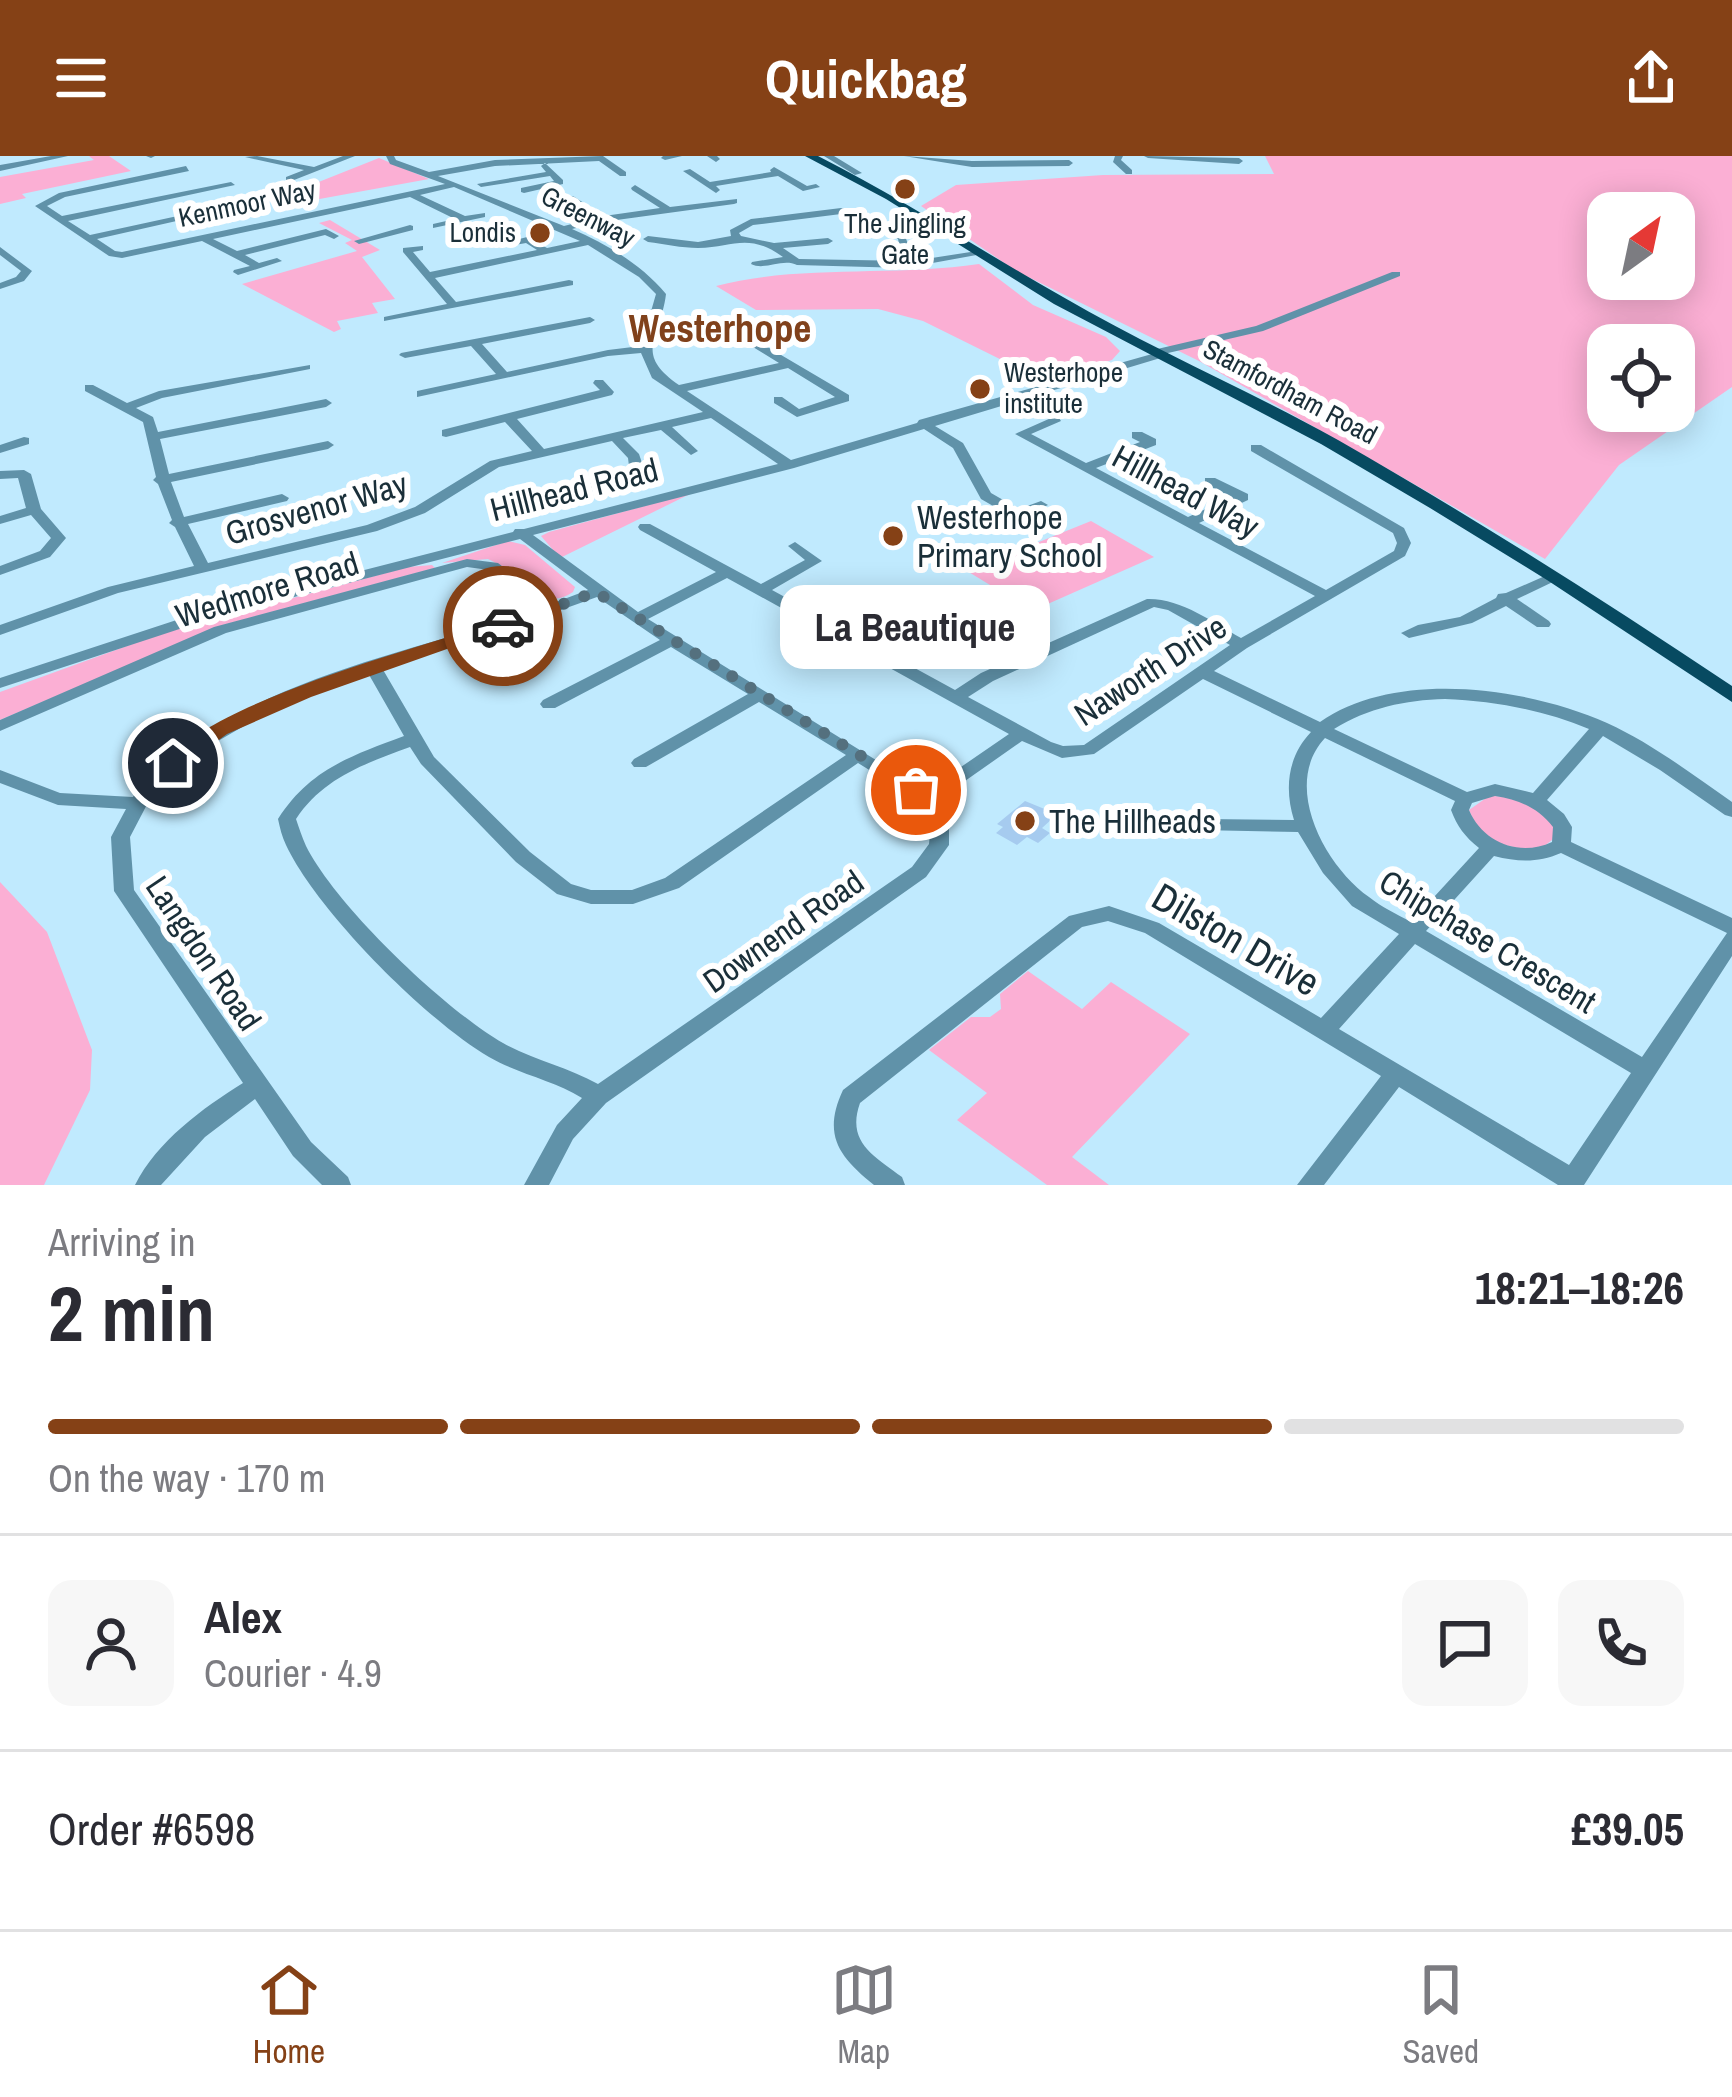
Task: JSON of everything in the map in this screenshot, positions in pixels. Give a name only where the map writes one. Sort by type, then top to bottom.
[{"type":"main road","name":"Stamfordham Road","points":[[810,156],[890,197],[976,254],[1327,441],[1554,575],[1732,696]]},
{"type":"street","points":[[0,168],[64,156]]},
{"type":"street","points":[[232,163],[251,156],[316,170]]},
{"type":"street","points":[[289,179],[351,156]]},
{"type":"street","name":"Greenway","points":[[390,156],[562,230],[637,268],[661,293],[645,349]]},
{"type":"street","points":[[828,156],[856,169]]},
{"type":"street","points":[[908,156],[961,164],[1070,163]]},
{"type":"street","points":[[1119,156],[1116,160],[1123,170]]},
{"type":"street","points":[[1148,156],[1239,161]]},
{"type":"street","points":[[428,176],[465,166],[599,157],[623,174]]},
{"type":"street","points":[[547,161],[549,174]]},
{"type":"street","points":[[762,165],[780,168],[806,189],[816,187]]},
{"type":"street","points":[[709,185],[780,168]]},
{"type":"street","name":"Kenmoor Way","points":[[187,169],[41,203],[123,259],[202,237],[357,211],[453,185]]},
{"type":"street","points":[[562,230],[667,209],[738,204],[687,171]]},
{"type":"street","points":[[481,184],[549,174],[560,182],[524,190]]},
{"type":"street","points":[[63,219],[232,185]]},
{"type":"street","points":[[635,188],[667,209]]},
{"type":"street","points":[[413,195],[463,219]]},
{"type":"street","points":[[90,238],[270,199]]},
{"type":"street","points":[[573,199],[602,219]]},
{"type":"street","points":[[738,238],[735,228],[751,222],[841,211],[863,215],[898,234],[917,264]]},
{"type":"street","points":[[436,226],[482,214]]},
{"type":"street","points":[[374,225],[391,233]]},
{"type":"street","points":[[359,241],[410,228]]},
{"type":"street","points":[[234,255],[326,232],[334,236]]},
{"type":"street","points":[[483,234],[502,246],[527,240],[548,252]]},
{"type":"street","points":[[202,237],[258,266]]},
{"type":"street","points":[[647,239],[706,244],[738,238],[774,246],[820,239]]},
{"type":"street","points":[[428,276],[587,242]]},
{"type":"street","points":[[774,246],[791,259]]},
{"type":"street","points":[[420,248],[406,250],[454,306]]},
{"type":"street","points":[[890,248],[904,248]]},
{"type":"street","points":[[0,250],[27,271],[0,286]]},
{"type":"street","points":[[755,264],[791,259],[830,266],[917,264],[976,254]]},
{"type":"street","points":[[238,272],[277,261]]},
{"type":"street","points":[[786,463],[1160,353],[1259,329],[1396,274]]},
{"type":"street","points":[[390,322],[570,283]]},
{"type":"street","points":[[406,355],[590,320]]},
{"type":"street","points":[[700,342],[737,332],[845,398]]},
{"type":"street","points":[[475,343],[504,376]]},
{"type":"street","points":[[422,394],[645,349],[656,375],[786,463],[924,422]]},
{"type":"street","points":[[675,390],[790,364]]},
{"type":"street","points":[[128,407],[159,395],[306,367]]},
{"type":"street","points":[[446,433],[608,392],[599,383]]},
{"type":"street","points":[[89,388],[148,420],[160,479],[176,523],[202,568]]},
{"type":"street","points":[[778,400],[797,412],[861,393]]},
{"type":"street","points":[[152,437],[326,404]]},
{"type":"street","name":"Grosvenor Way","points":[[0,629],[113,590],[372,528],[420,509],[495,464],[712,413]]},
{"type":"street","points":[[508,416],[541,452]]},
{"type":"street","points":[[924,422],[958,446],[986,496],[1018,515]]},
{"type":"street","name":"Hillhead Way","points":[[1055,422],[1021,434],[1326,596]]},
{"type":"street","points":[[664,426],[692,451]]},
{"type":"street","points":[[556,498],[630,476],[636,466],[634,457],[614,435]]},
{"type":"street","points":[[1085,468],[1151,442],[1136,435]]},
{"type":"street","points":[[0,449],[24,442]]},
{"type":"street","points":[[160,479],[328,445]]},
{"type":"street","name":"Naworth Drive","points":[[645,527],[1022,734],[1062,752],[1088,750],[1241,645],[1400,553],[1404,544],[1399,531],[1256,448]]},
{"type":"street","name":"Hillhead Road","points":[[0,682],[210,614],[786,463]]},
{"type":"street","points":[[0,476],[24,474],[34,510],[58,538],[54,547],[0,571]]},
{"type":"street","points":[[1187,523],[1244,497],[1210,481]]},
{"type":"street","points":[[176,523],[282,499]]},
{"type":"street","points":[[1001,522],[1042,506]]},
{"type":"street","points":[[0,520],[34,510]]},
{"type":"street","points":[[520,532],[637,619],[926,799],[1022,734]]},
{"type":"street","points":[[761,590],[815,561],[795,546]]},
{"type":"street","name":"Wedmore Road","points":[[0,726],[206,634],[467,563],[493,566],[549,610]]},
{"type":"street","points":[[637,619],[728,572]]},
{"type":"street","points":[[1409,633],[1430,623],[1463,622],[1554,575]]},
{"type":"street","name":"Langdon Road","points":[[339,1185],[302,1149],[124,891],[118,856],[136,803],[173,763],[220,730],[373,667],[596,592]]},
{"type":"street","points":[[1503,598],[1543,624]]},
{"type":"street","points":[[956,697],[987,677],[1152,602],[1173,607],[1241,645]]},
{"type":"street","points":[[549,704],[671,641]]},
{"type":"street","points":[[373,667],[428,760],[547,877],[564,889],[612,899],[672,883],[858,755]]},
{"type":"street","points":[[1202,672],[1465,799],[1496,790],[1536,801],[1563,827],[1561,844]]},
{"type":"street","points":[[1323,730],[1365,707],[1436,694],[1522,703],[1601,728],[1647,750],[1732,811]]},
{"type":"street","points":[[640,763],[759,695]]},
{"type":"street","points":[[1536,801],[1601,728]]},
{"type":"street","name":"Chipchase Crescent","points":[[1323,730],[1298,763],[1294,784],[1302,826],[1339,882],[1411,934],[1646,1070]]},
{"type":"street","points":[[414,740],[337,769],[307,790],[287,819],[296,849],[335,901],[462,1028],[498,1052],[598,1096]]},
{"type":"street","points":[[0,776],[58,799],[136,803]]},
{"type":"street","name":"Downend Road","points":[[536,1185],[565,1132],[598,1096],[919,872],[935,853],[940,835],[940,820],[926,799]]},
{"type":"street","points":[[1465,799],[1460,810],[1463,823],[1491,847],[1532,856],[1561,844],[1732,927]]},
{"type":"street","points":[[1205,825],[1302,826]]},
{"type":"street","points":[[1323,1031],[1491,847]]},
{"type":"street","name":"Dilston Drive","points":[[893,1185],[856,1156],[844,1140],[842,1129],[851,1097],[1076,921],[1093,914],[1129,917],[1152,928],[1572,1183]]},
{"type":"street","points":[[1572,1183],[1732,939]]},
{"type":"street","points":[[1309,1185],[1396,1074]]},
{"type":"street","points":[[147,1185],[175,1147],[216,1111],[257,1086]]},
{"type":"shaded area","points":[[89,156],[109,156],[131,171],[22,194],[26,198],[0,204],[0,177],[94,160]]},
{"type":"shaded area","points":[[1265,156],[1732,156],[1732,387],[1695,413],[1695,324],[1587,324],[1587,432],[1667,432],[1619,465],[1545,559],[1199,361],[1016,271],[921,206],[956,185],[1103,175],[1274,174]]},
{"type":"shaded area","points":[[379,158],[429,179],[314,200],[296,191]]},
{"type":"shaded area","points":[[330,220],[380,250],[362,257],[395,299],[372,303],[378,313],[337,321],[341,329],[334,332],[242,284],[357,251],[345,243],[352,240],[319,223]]},
{"type":"shaded area","points":[[979,264],[1033,305],[1106,337],[1120,351],[1112,360],[1044,381],[923,321],[878,309],[756,310],[716,286],[780,275]]},
{"type":"shaded area","points":[[692,493],[560,558],[541,536],[549,532]]},
{"type":"shaded area","points":[[1091,521],[1154,557],[953,646],[897,605],[926,593],[966,597],[984,593],[995,588],[967,571]]},
{"type":"shaded area","points":[[508,541],[525,545],[575,587],[573,592],[561,598],[539,595],[488,559],[442,563]]},
{"type":"shaded area","points":[[408,567],[435,568],[223,625],[0,720],[0,692],[160,634]]},
{"type":"shaded area","points":[[1489,796],[1541,810],[1556,837],[1539,850],[1516,848],[1488,837],[1469,810]]},
{"type":"shaded area","points":[[0,882],[47,932],[92,1050],[90,1090],[44,1185],[0,1185]]},
{"type":"shaded area","points":[[1028,971],[1082,1009],[1111,982],[1190,1034],[1072,1157],[1109,1185],[1047,1185],[957,1120],[987,1093],[929,1050],[971,1017],[990,1017],[1001,1009],[1000,994]]},
{"type":"building","name":"The Hillheads","points":[[1025,801],[1047,810],[1043,813],[1053,818],[1042,828],[1050,833],[1038,843],[1027,837],[1017,845],[996,833],[1003,827],[997,824]]},
{"type":"way so far","points":[[503,626],[596,592],[916,790]]},
{"type":"place","name":"The Jingling Gate","points":[[905,189]]},
{"type":"place","name":"Londis","points":[[540,233]]},
{"type":"place","name":"Westerhope institute","points":[[980,389]]},
{"type":"place","name":"Westerhope Primary School","points":[[893,536]]},
{"type":"place","name":"La Beautique","points":[[916,790]]},
{"type":"place","name":"The Hillheads","points":[[1025,821]]},
{"type":"district","name":"Westerhope","points":[[720,328]]},
{"type":"route","points":[[173,763],[246,716],[332,681],[503,626]]}]
